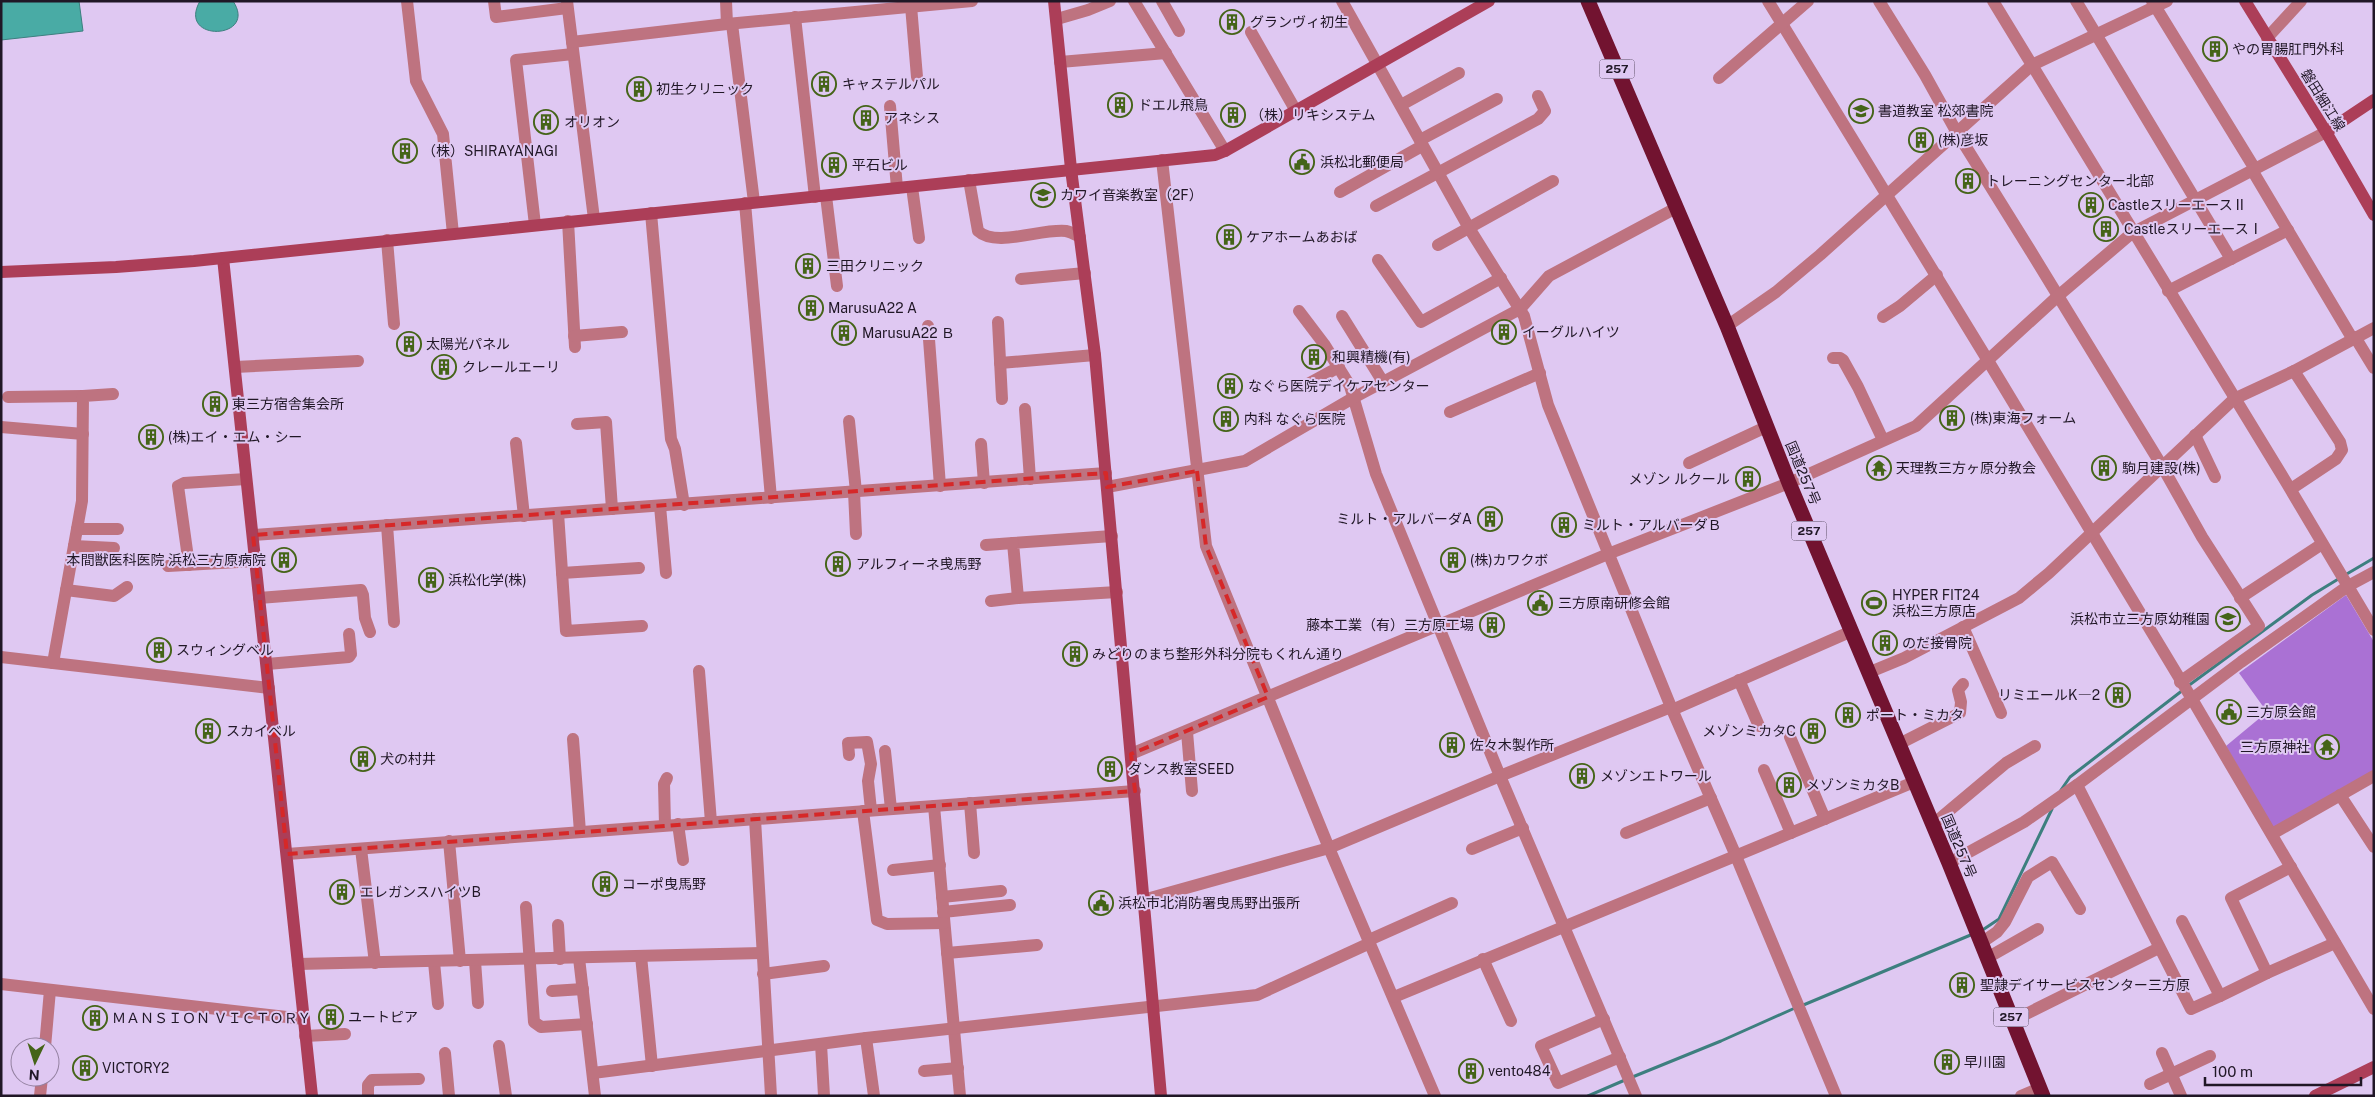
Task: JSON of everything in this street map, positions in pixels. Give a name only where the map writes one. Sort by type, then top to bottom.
[{"type":"highway","name":"国道257号","points":[[1588,1],[1727,326],[1766,427],[1949,863],[2041,1092]]},
{"type":"street","points":[[407,1],[416,81],[443,134],[453,234]]},
{"type":"street","points":[[494,1],[496,17],[567,4],[594,219]]},
{"type":"street","points":[[726,1],[749,203],[771,498]]},
{"type":"street","points":[[535,225],[516,60],[572,48],[729,24],[910,4],[972,1]]},
{"type":"street","points":[[1054,1],[1071,169],[1095,354],[1108,487],[1161,1096]]},
{"type":"street","points":[[1057,19],[1110,1]]},
{"type":"street","points":[[1134,1],[1225,151]]},
{"type":"street","points":[[1162,1],[1179,31]]},
{"type":"street","points":[[1342,1],[1379,64],[1469,228],[1524,316],[1548,405],[1672,708],[1836,1096]]},
{"type":"street","points":[[1,272],[116,267],[223,258],[1215,155],[1489,1]]},
{"type":"street","points":[[1768,1],[1988,359],[2091,534],[2192,699],[2374,1009]]},
{"type":"street","points":[[1719,78],[1808,1]]},
{"type":"street","points":[[1879,1],[1925,75],[1956,131],[2162,466],[2185,509],[2258,626],[2180,682]]},
{"type":"street","points":[[1993,1],[2374,630]]},
{"type":"street","points":[[2076,1],[2231,259]]},
{"type":"street","points":[[1727,326],[1776,292],[2032,64],[2154,4],[2168,1]]},
{"type":"street","name":"磐田細江線","points":[[2245,1],[2326,132],[2374,215]]},
{"type":"street","points":[[2267,38],[2301,1]]},
{"type":"street","points":[[910,4],[917,77]]},
{"type":"street","points":[[2154,4],[2288,230],[2374,368]]},
{"type":"street","points":[[795,17],[820,196],[837,286]]},
{"type":"street","points":[[1251,32],[1296,110]]},
{"type":"street","points":[[1060,62],[1166,53]]},
{"type":"street","points":[[1401,105],[1459,73]]},
{"type":"street","points":[[1376,206],[1542,116],[1545,111],[1538,96]]},
{"type":"street","points":[[1340,192],[1497,99]]},
{"type":"street","points":[[1130,754],[1187,732],[1608,554],[1789,483],[1916,426],[2058,296],[2132,233],[2326,132],[2374,100]]},
{"type":"street","points":[[890,106],[897,188]]},
{"type":"street","points":[[1162,160],[1206,546],[1329,848],[1435,1096]]},
{"type":"street","points":[[969,180],[978,232],[980,234],[995,238],[1067,231],[1080,237]]},
{"type":"street","points":[[1438,245],[1553,181]]},
{"type":"street","points":[[912,187],[919,238]]},
{"type":"street","points":[[1108,487],[1245,461],[1353,398],[1520,309],[1549,276],[1676,208]]},
{"type":"street","points":[[651,213],[671,439],[675,448],[684,504]]},
{"type":"street","points":[[568,222],[575,341],[622,332]]},
{"type":"street","points":[[2168,291],[2288,230]]},
{"type":"street","points":[[387,240],[394,324]]},
{"type":"street","points":[[223,258],[312,1096]]},
{"type":"street","points":[[1378,260],[1421,322],[1501,278]]},
{"type":"street","points":[[1021,279],[1085,273]]},
{"type":"street","points":[[1883,317],[1900,306],[1937,275]]},
{"type":"street","points":[[1299,311],[1339,367],[1350,386],[1376,474],[1500,776],[1620,1057],[1630,1087]]},
{"type":"street","points":[[1342,316],[1383,382]]},
{"type":"street","points":[[998,322],[1002,399]]},
{"type":"street","points":[[928,326],[940,486]]},
{"type":"street","points":[[1870,672],[1904,658],[2019,598],[2091,534],[2234,399],[2374,328]]},
{"type":"street","points":[[1000,363],[1095,354]]},
{"type":"street","points":[[1833,358],[1843,360],[1883,440]]},
{"type":"street","points":[[235,367],[358,361]]},
{"type":"street","points":[[1306,386],[1339,367]]},
{"type":"street","points":[[2290,489],[2336,459],[2342,450],[2340,442],[2294,370]]},
{"type":"street","points":[[1450,412],[1540,373]]},
{"type":"street","points":[[8,397],[113,394]]},
{"type":"street","points":[[53,663],[82,501],[83,396]]},
{"type":"street","points":[[1025,408],[1030,479]]},
{"type":"street","points":[[849,421],[855,492],[856,534]]},
{"type":"street","points":[[577,424],[606,422],[612,510]]},
{"type":"street","points":[[1,427],[83,434]]},
{"type":"street","points":[[1689,463],[1766,427]]},
{"type":"street","points":[[2195,435],[2216,477]]},
{"type":"street","points":[[516,443],[524,516]]},
{"type":"street","points":[[981,444],[984,483]]},
{"type":"street","points":[[253,535],[1106,474]]},
{"type":"street","points":[[190,565],[178,486],[184,483],[246,479]]},
{"type":"street","points":[[660,506],[666,573]]},
{"type":"street","points":[[558,513],[566,631],[642,626]]},
{"type":"street","points":[[387,525],[394,622]]},
{"type":"street","points":[[77,529],[118,529]]},
{"type":"street","points":[[986,545],[1112,536]]},
{"type":"street","points":[[1013,543],[1018,598]]},
{"type":"street","points":[[2240,598],[2322,544]]},
{"type":"street","points":[[74,546],[114,548]]},
{"type":"street","points":[[168,566],[256,561]]},
{"type":"street","points":[[562,573],[640,568]]},
{"type":"street","points":[[1949,863],[2045,810],[2192,699],[2348,586],[2374,572]]},
{"type":"street","points":[[66,590],[114,596],[127,587]]},
{"type":"street","points":[[260,598],[361,590],[365,618],[370,632]]},
{"type":"street","points":[[991,601],[1117,592]]},
{"type":"street","points":[[1963,627],[2001,713]]},
{"type":"street","points":[[1143,900],[1329,848],[1500,776],[1672,708],[1852,631]]},
{"type":"street","points":[[266,664],[349,658],[351,654],[349,634]]},
{"type":"street","points":[[1,657],[269,688]]},
{"type":"street","points":[[699,671],[711,822]]},
{"type":"street","points":[[1739,680],[1759,726]]},
{"type":"street","points":[[1899,744],[1960,713],[1961,702],[1958,690],[1963,684]]},
{"type":"street","points":[[1187,732],[1192,791]]},
{"type":"street","points":[[1790,737],[1825,819]]},
{"type":"street","points":[[573,739],[580,832]]},
{"type":"street","points":[[849,755],[848,743],[867,742],[871,764],[868,781],[867,811],[877,920],[887,924],[944,917],[1010,905]]},
{"type":"street","points":[[1932,825],[2006,763],[2035,746]]},
{"type":"street","points":[[885,750],[891,809]]},
{"type":"street","points":[[1764,770],[1791,833]]},
{"type":"street","points":[[2272,834],[2374,776]]},
{"type":"street","points":[[667,778],[664,784],[672,825],[683,860]]},
{"type":"street","points":[[1394,997],[1914,782]]},
{"type":"street","points":[[2072,789],[2160,948],[2191,1009],[2335,943]]},
{"type":"street","points":[[287,854],[1135,791]]},
{"type":"street","points":[[2340,795],[2374,847]]},
{"type":"street","points":[[1626,833],[1711,798]]},
{"type":"street","points":[[970,803],[974,853]]},
{"type":"street","points":[[934,806],[960,1096]]},
{"type":"street","points":[[755,819],[771,1096]]},
{"type":"street","points":[[1472,849],[1523,828]]},
{"type":"street","points":[[449,841],[460,961]]},
{"type":"street","points":[[361,849],[375,963]]},
{"type":"street","points":[[1978,935],[1997,932],[2005,922],[2028,877],[2052,862],[2080,909]]},
{"type":"street","points":[[893,870],[940,865]]},
{"type":"street","points":[[2267,973],[2231,898],[2291,867]]},
{"type":"street","points":[[942,897],[1001,891]]},
{"type":"street","points":[[593,1073],[866,1038],[1257,995],[1452,903]]},
{"type":"street","points":[[526,906],[534,1022],[541,1027],[587,1024]]},
{"type":"street","points":[[2182,921],[2220,996]]},
{"type":"street","points":[[558,926],[560,959]]},
{"type":"street","points":[[1987,958],[2038,930]]},
{"type":"street","points":[[947,953],[1037,945]]},
{"type":"street","points":[[2012,1021],[2160,948]]},
{"type":"street","points":[[298,964],[762,953]]},
{"type":"street","points":[[641,956],[652,1066]]},
{"type":"street","points":[[579,958],[594,1096]]},
{"type":"street","points":[[1483,959],[1511,1021]]},
{"type":"street","points":[[474,961],[478,1003]]},
{"type":"street","points":[[434,962],[438,1004]]},
{"type":"street","points":[[763,974],[824,966]]},
{"type":"street","points":[[1,984],[304,1019]]},
{"type":"street","points":[[552,991],[583,989]]},
{"type":"street","points":[[46,1037],[50,990]]},
{"type":"street","points":[[1604,1019],[1541,1046],[1558,1082],[1620,1057]]},
{"type":"street","points":[[306,1036],[345,1034]]},
{"type":"street","points":[[866,1038],[874,1096]]},
{"type":"street","points":[[821,1044],[824,1096]]},
{"type":"street","points":[[499,1046],[506,1096]]},
{"type":"street","points":[[445,1053],[449,1096]]},
{"type":"street","points":[[2162,1053],[2181,1096]]},
{"type":"street","points":[[2150,1084],[2210,1056]]},
{"type":"street","points":[[2315,1096],[2374,1067]]},
{"type":"street","points":[[924,1071],[958,1068]]},
{"type":"street","points":[[368,1096],[368,1085],[372,1080],[419,1079]]},
{"type":"street","points":[[2021,1096],[2041,1092]]},
{"type":"highlighted area","points":[[1197,471],[1206,546],[1268,697],[1131,754],[1135,791],[287,854],[253,535],[1106,473],[1107,487]]},
{"type":"shaded area","points":[[1,1],[79,1],[83,31],[1,40]]},
{"type":"shaded area","points":[[200,1],[233,1],[238,14],[235,23],[228,29],[207,30],[199,24],[196,15]]},
{"type":"shaded area","points":[[2346,595],[2374,642],[2374,773],[2274,829],[2226,746],[2267,712],[2239,673]]},
{"type":"waterway","points":[[2345,575],[2374,558]]},
{"type":"waterway","points":[[2188,686],[2312,595],[2340,578]]},
{"type":"waterway","points":[[2061,790],[2070,777],[2183,690]]},
{"type":"waterway","points":[[1981,931],[1999,919],[2052,809]]},
{"type":"waterway","points":[[1801,1006],[1973,934]]},
{"type":"waterway","points":[[1630,1078],[1795,1008]]},
{"type":"waterway","points":[[1588,1096],[1625,1080]]},
{"type":"place","name":"グランヴィ初生","points":[[1232,22]]},
{"type":"place","name":"やの胃腸肛門外科","points":[[2215,49]]},
{"type":"place","name":"キャステルパル","points":[[824,84]]},
{"type":"place","name":"初生クリニック","points":[[639,89]]},
{"type":"place","name":"ドエル飛鳥","points":[[1120,105]]},
{"type":"place","name":"書道教室 松郊書院","points":[[1861,111]]},
{"type":"place","name":"（株）リキシステム","points":[[1233,115]]},
{"type":"place","name":"アネシス","points":[[866,118]]},
{"type":"place","name":"オリオン","points":[[546,122]]},
{"type":"place","name":"(株)彦坂","points":[[1921,140]]},
{"type":"place","name":"（株）SHIRAYANAGI","points":[[405,151]]},
{"type":"place","name":"浜松北郵便局","points":[[1302,162]]},
{"type":"place","name":"平石ビル","points":[[834,165]]},
{"type":"place","name":"トレーニングセンター北部","points":[[1968,181]]},
{"type":"place","name":"カワイ音楽教室（2F）","points":[[1043,195]]},
{"type":"place","name":"CastleスリーエースⅡ","points":[[2091,205]]},
{"type":"place","name":"CastleスリーエースⅠ","points":[[2106,229]]},
{"type":"place","name":"ケアホームあおば","points":[[1229,237]]},
{"type":"place","name":"三田クリニック","points":[[808,266]]},
{"type":"place","name":"MarusuA22 A","points":[[811,308]]},
{"type":"place","name":"イーグルハイツ","points":[[1504,332]]},
{"type":"place","name":"MarusuA22 Ｂ","points":[[844,333]]},
{"type":"place","name":"太陽光パネル","points":[[409,344]]},
{"type":"place","name":"和興精機(有)","points":[[1314,357]]},
{"type":"place","name":"クレールエーリ","points":[[444,367]]},
{"type":"place","name":"なぐら医院デイケアセンター","points":[[1230,386]]},
{"type":"place","name":"東三方宿舎集会所","points":[[215,404]]},
{"type":"place","name":"(株)東海フォーム","points":[[1952,418]]},
{"type":"place","name":"内科 なぐら医院","points":[[1226,419]]},
{"type":"place","name":"(株)エイ・エム・シー","points":[[151,437]]},
{"type":"place","name":"天理教三方ヶ原分教会","points":[[1879,468]]},
{"type":"place","name":"駒月建設(株)","points":[[2104,468]]},
{"type":"place","name":"メゾン ルクール","points":[[1748,479]]},
{"type":"place","name":"ミルト・アルバーダA","points":[[1490,519]]},
{"type":"place","name":"ミルト・アルバーダＢ","points":[[1564,525]]},
{"type":"place","name":"本間獣医科医院 浜松三方原病院","points":[[284,560]]},
{"type":"place","name":"(株)カワクボ","points":[[1453,560]]},
{"type":"place","name":"アルフィーネ曵馬野","points":[[838,564]]},
{"type":"place","name":"浜松化学(株)","points":[[431,580]]},
{"type":"place","name":"三方原南研修会館","points":[[1540,603]]},
{"type":"place","name":"HYPER FIT24 浜松三方原店","points":[[1874,603]]},
{"type":"place","name":"浜松市立三方原幼稚園","points":[[2228,619]]},
{"type":"place","name":"藤本工業（有）三方原工場","points":[[1492,625]]},
{"type":"place","name":"のだ接骨院","points":[[1885,643]]},
{"type":"place","name":"スウィングベル","points":[[159,650]]},
{"type":"place","name":"みどりのまち整形外科分院もくれん通り","points":[[1075,654]]},
{"type":"place","name":"リミエールK―2","points":[[2118,695]]},
{"type":"place","name":"三方原会館","points":[[2229,712]]},
{"type":"place","name":"ポート・ミカタ","points":[[1848,715]]},
{"type":"place","name":"スカイベル","points":[[208,731]]},
{"type":"place","name":"メゾンミカタC","points":[[1813,731]]},
{"type":"place","name":"佐々木製作所","points":[[1452,745]]},
{"type":"place","name":"三方原神社","points":[[2327,747]]},
{"type":"place","name":"犬の村井","points":[[363,759]]},
{"type":"place","name":"ダンス教室SEED","points":[[1110,769]]},
{"type":"place","name":"メゾンエトワール","points":[[1582,776]]},
{"type":"place","name":"メゾンミカタB","points":[[1789,785]]},
{"type":"place","name":"コーポ曳馬野","points":[[605,884]]},
{"type":"place","name":"エレガンスハイツB","points":[[342,892]]},
{"type":"place","name":"浜松市北消防署曳馬野出張所","points":[[1101,903]]},
{"type":"place","name":"聖隷デイサービスセンター三方原","points":[[1962,985]]},
{"type":"place","name":"ユートピア","points":[[331,1017]]},
{"type":"place","name":"ＭＡＮＳＩＯＮ ＶＩＣＴＯＲＹ","points":[[95,1018]]},
{"type":"place","name":"早川園","points":[[1947,1062]]},
{"type":"place","name":"VICTORY2","points":[[85,1068]]},
{"type":"place","name":"vento484","points":[[1471,1071]]}]
